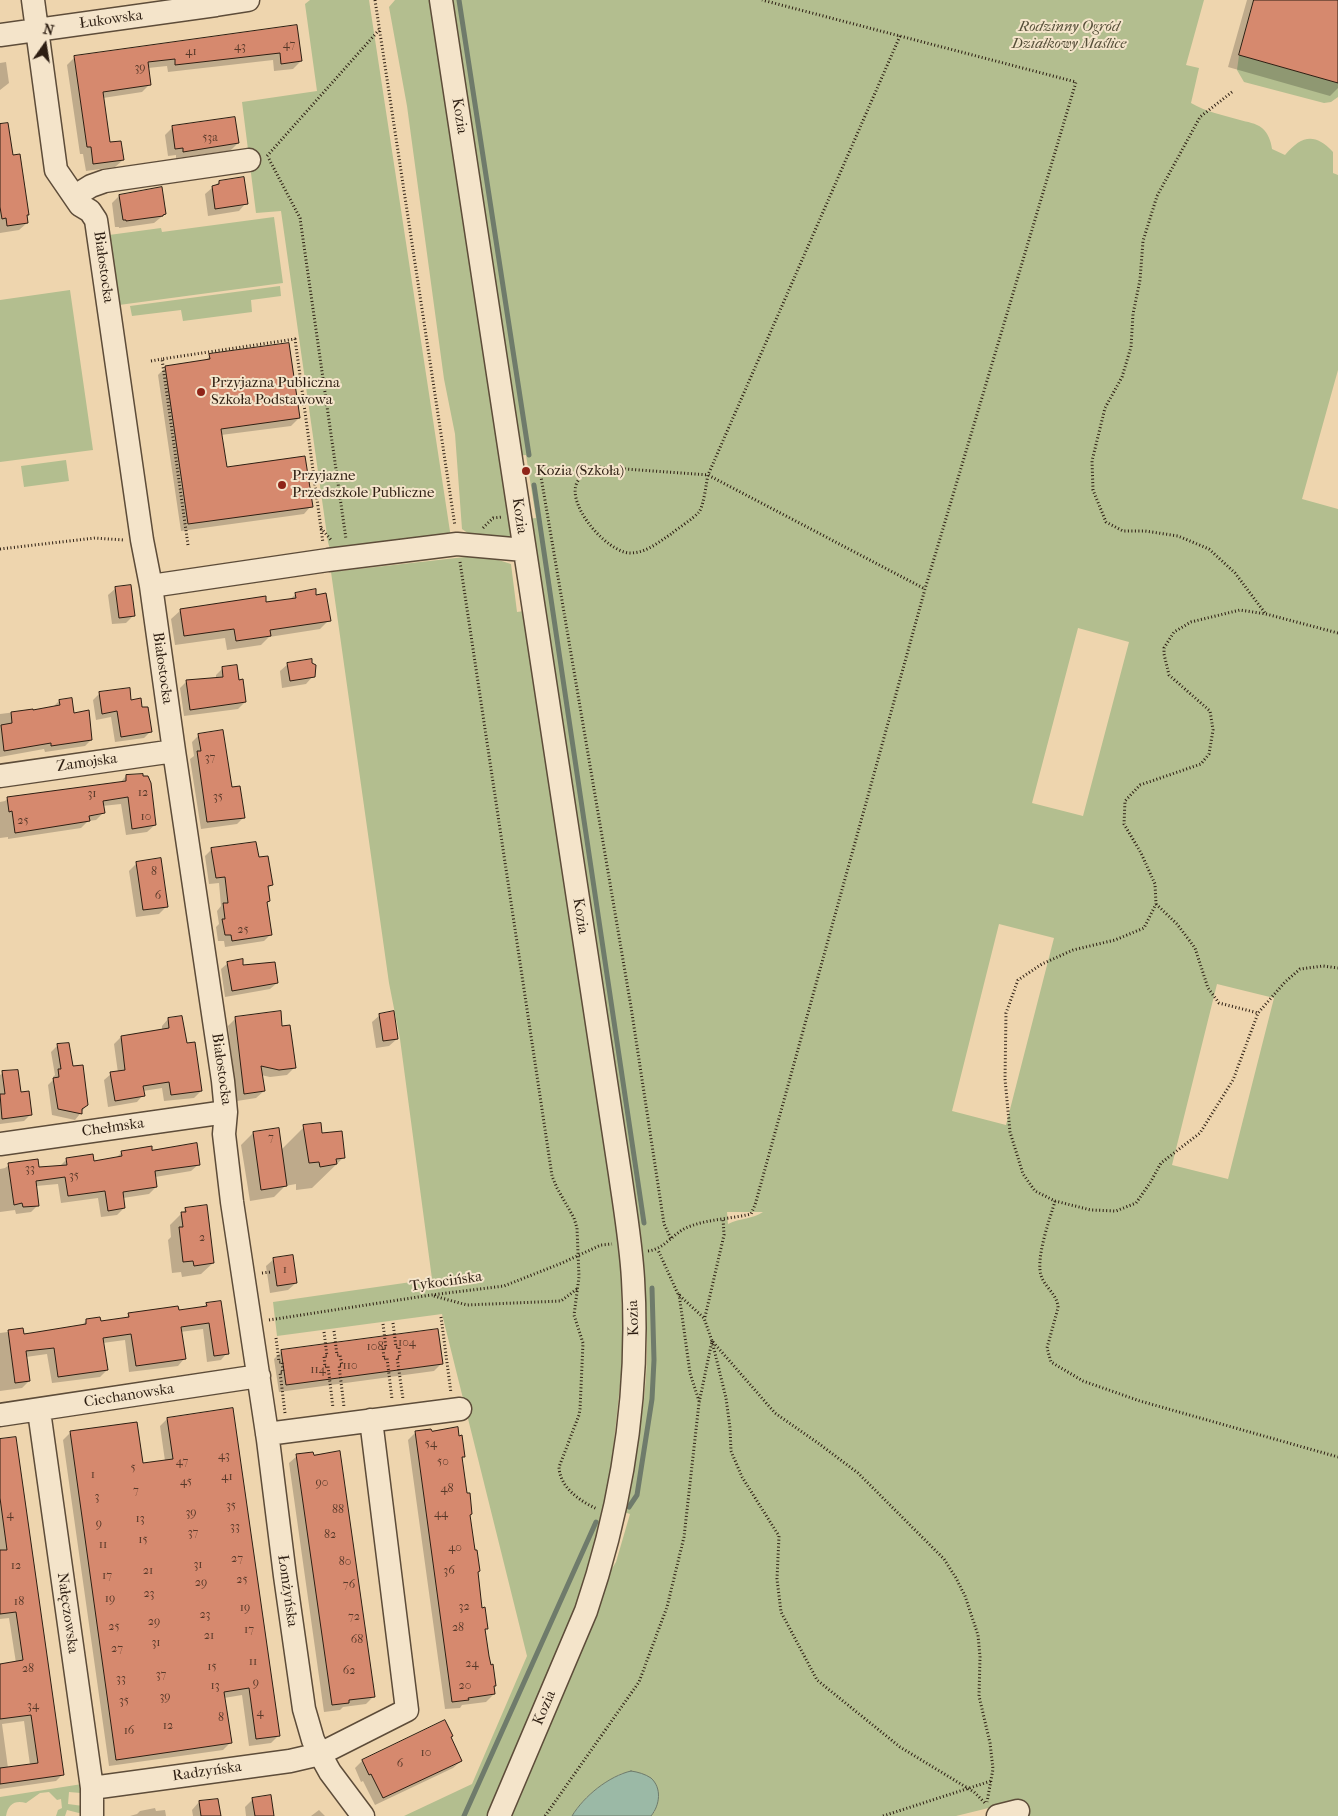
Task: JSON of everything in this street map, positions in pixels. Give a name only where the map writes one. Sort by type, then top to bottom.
[{"type":"street","name":"Białostocka","points":[[33,0],[56,170],[80,205],[90,211],[96,220],[223,1081],[226,1112],[224,1134],[232,1202],[255,1350]]},
{"type":"street","name":"Łukowska","points":[[0,35],[216,2],[248,0]]},
{"type":"street","name":"Kozia","points":[[441,0],[630,1248],[635,1346],[632,1405],[622,1478],[598,1576],[586,1611],[498,1816]]},
{"type":"street","points":[[75,196],[91,186],[106,180],[258,158]]},
{"type":"street","points":[[151,586],[463,544],[524,550]]},
{"type":"street","name":"Zamojska","points":[[0,776],[174,751]]},
{"type":"street","name":"Chełmska","points":[[0,1144],[226,1112]]},
{"type":"street","name":"Łomżyńska","points":[[255,1350],[300,1690],[308,1726],[330,1772],[363,1816]]},
{"type":"street","name":"Ciechanowska","points":[[0,1415],[259,1376]]},
{"type":"street","points":[[267,1434],[457,1409]]},
{"type":"street","name":"Nałęczowska","points":[[39,1410],[92,1788],[92,1816]]},
{"type":"street","name":"Radzyńska","points":[[92,1788],[290,1761],[320,1754],[407,1710],[371,1420]]},
{"type":"path","points":[[374,0],[456,530]]},
{"type":"path","points":[[699,1403],[690,1374],[678,1294],[658,1250],[685,1228],[723,1218],[751,1214],[755,1205],[925,588],[1076,82],[762,0]]},
{"type":"path","points":[[348,558],[300,218],[258,158],[379,29]]},
{"type":"path","points":[[900,36],[708,475],[699,512],[652,548],[630,553],[609,545],[596,534],[585,518],[578,501],[576,486],[584,475],[596,468],[708,475],[925,588]]},
{"type":"path","points":[[1232,92],[1200,117],[1157,196],[1143,241],[1132,347],[1122,377],[1105,408],[1092,461],[1093,490],[1106,522],[1123,532],[1145,531],[1178,536],[1209,549],[1235,573],[1266,614]]},
{"type":"path","points":[[151,361],[295,339],[320,527]]},
{"type":"path","points":[[162,359],[188,545]]},
{"type":"path","points":[[539,465],[631,1007],[664,1224],[671,1239]]},
{"type":"path","points":[[0,548],[95,538],[142,540]]},
{"type":"path","points":[[460,557],[552,1176],[574,1218],[577,1228],[578,1289],[574,1315],[583,1343],[579,1416],[559,1468],[565,1485],[582,1502],[600,1511],[614,1515]]},
{"type":"path","points":[[1338,634],[1266,614],[1240,610],[1191,622],[1174,632],[1164,648],[1169,675],[1210,710],[1213,730],[1209,754],[1201,764],[1140,784],[1125,801],[1124,824],[1141,853],[1155,884],[1156,904],[1144,928],[1116,940],[1073,950],[1042,964],[1018,980],[1006,1013],[1005,1080],[1010,1132],[1023,1174],[1035,1191],[1055,1201],[1091,1210],[1116,1211],[1136,1203],[1161,1163],[1200,1132],[1233,1080],[1258,1013],[1285,982],[1300,969],[1323,966],[1338,968]]},
{"type":"path","points":[[1156,904],[1177,924],[1195,948],[1208,988],[1219,1003],[1258,1013]]},
{"type":"path","points":[[1055,1201],[1040,1260],[1041,1277],[1058,1302],[1047,1348],[1051,1362],[1083,1381],[1140,1401],[1338,1457]]},
{"type":"path","points":[[704,1318],[724,1236],[723,1218]]},
{"type":"path","name":"Tykocińska","points":[[268,1320],[431,1295],[504,1286],[601,1245],[658,1250]]},
{"type":"path","points":[[431,1295],[467,1305],[561,1302],[578,1289]]},
{"type":"path","points":[[678,1294],[704,1318],[712,1341],[726,1398],[731,1452],[742,1477],[779,1536],[777,1579],[781,1612],[817,1680],[900,1747],[969,1789],[996,1808]]},
{"type":"path","points":[[441,1317],[457,1409]]},
{"type":"path","points":[[393,1323],[396,1347],[399,1347],[400,1357],[397,1357],[399,1416]]},
{"type":"path","points":[[383,1324],[386,1348],[383,1348],[384,1359],[387,1358],[399,1416]]},
{"type":"path","points":[[334,1331],[337,1355],[340,1355],[342,1365],[339,1365],[341,1424]]},
{"type":"path","points":[[324,1332],[327,1356],[324,1356],[325,1362],[326,1366],[328,1366],[341,1424]]},
{"type":"path","points":[[276,1338],[279,1362],[282,1362],[283,1372],[280,1372],[286,1415]]},
{"type":"path","points":[[545,1816],[640,1682],[668,1607],[684,1537],[699,1403],[712,1341]]},
{"type":"path","points":[[712,1341],[775,1413],[858,1473],[944,1559],[956,1578],[965,1596],[978,1635],[980,1657],[979,1696],[990,1743],[993,1769],[991,1781],[996,1808]]},
{"type":"path","points":[[883,1816],[991,1781]]},
{"type":"green space","points":[[310,0],[369,0],[451,538],[331,553],[328,542],[281,211],[256,213],[242,102],[317,91],[305,4]]},
{"type":"green space","points":[[395,0],[432,0],[514,540],[472,536],[462,529],[455,434],[444,379],[407,106],[389,7]]},
{"type":"green space","name":"Rodzinny Ogród Działkowy Maślice","points":[[450,0],[1204,0],[1186,65],[1199,68],[1191,103],[1209,111],[1260,126],[1268,135],[1272,149],[1285,155],[1297,143],[1309,139],[1320,142],[1333,152],[1333,173],[1338,175],[1338,370],[1302,499],[1338,509],[1338,1816],[1019,1816],[1017,1801],[956,1816],[651,1816],[655,1811],[623,1773],[594,1791],[572,1816],[508,1816],[573,1667],[611,1570],[616,1562],[630,1514],[624,1512],[642,1413],[647,1355],[645,1289],[639,1224],[527,519],[536,518],[526,455],[517,456]],"holes":[[[1078,628],[1129,642],[1083,816],[1032,803]],[[999,924],[1054,938],[1006,1125],[952,1111]],[[1217,984],[1274,998],[1228,1179],[1172,1165]],[[727,1212],[763,1212],[755,1216],[728,1224]]]},
{"type":"green space","points":[[1239,55],[1338,83],[1338,97],[1331,102],[1324,103],[1244,82],[1237,70]]},
{"type":"green space","points":[[274,217],[283,283],[119,305],[109,235],[161,228],[162,232]]},
{"type":"green space","points":[[280,286],[281,296],[251,300],[252,312],[183,321],[181,310],[132,316],[130,306]]},
{"type":"green space","points":[[70,290],[93,450],[0,462],[0,300]]},
{"type":"green space","points":[[66,460],[69,481],[24,487],[21,466]]},
{"type":"green space","points":[[483,555],[511,564],[517,612],[524,611],[561,862],[620,1235],[623,1358],[607,1506],[580,1597],[490,1816],[404,1816],[472,1784],[527,1656],[442,1314],[277,1336],[273,1302],[432,1279],[400,1039],[389,983],[331,572]]},
{"type":"green space","points":[[82,1784],[84,1791],[81,1793],[69,1792],[68,1804],[83,1806],[82,1812],[67,1810],[65,1816],[56,1816],[58,1810],[62,1808],[61,1799],[57,1800],[49,1792],[40,1793],[26,1803],[15,1803],[8,1808],[6,1816],[0,1816],[0,1797]]},
{"type":"shaded area","points":[[631,1771],[641,1773],[655,1782],[659,1797],[651,1816],[572,1816],[590,1794],[614,1777]]},
{"type":"building","points":[[1254,0],[1338,0],[1338,83],[1239,55]]},
{"type":"building","points":[[297,25],[302,61],[281,64],[280,53],[175,65],[175,59],[148,62],[151,85],[103,92],[110,142],[121,141],[124,160],[93,164],[91,147],[87,147],[74,56]]},
{"type":"building","points":[[235,117],[239,143],[183,152],[183,148],[175,149],[172,126]]},
{"type":"building","points":[[8,123],[13,155],[20,154],[29,215],[27,215],[28,223],[7,226],[6,218],[2,219],[0,207],[0,124]]},
{"type":"building","points":[[244,177],[248,204],[215,209],[212,186],[219,184],[219,181]]},
{"type":"building","points":[[162,187],[166,214],[163,216],[123,220],[119,195]]},
{"type":"building","points":[[289,343],[300,418],[221,429],[227,467],[305,456],[313,507],[188,524],[165,366],[210,359],[209,354]]},
{"type":"building","points":[[131,585],[135,616],[119,618],[115,587]]},
{"type":"building","points":[[316,589],[316,595],[326,593],[331,621],[270,630],[271,636],[236,641],[234,629],[184,636],[180,609],[266,596],[266,602],[296,598],[295,593]]},
{"type":"building","points":[[312,659],[312,663],[316,665],[315,677],[290,681],[287,663]]},
{"type":"building","points":[[237,665],[239,680],[243,679],[246,702],[190,710],[186,680],[223,677],[222,667]]},
{"type":"building","points":[[130,688],[131,700],[141,698],[142,707],[148,707],[152,732],[121,737],[117,711],[102,714],[99,692]]},
{"type":"building","points":[[72,698],[74,713],[89,710],[92,740],[51,746],[51,743],[4,751],[1,725],[12,723],[11,712],[60,705],[59,700]]},
{"type":"building","points":[[223,730],[232,787],[240,786],[245,818],[207,822],[197,751],[201,751],[198,734]]},
{"type":"building","points":[[143,774],[143,776],[148,776],[151,783],[156,825],[132,829],[128,797],[103,801],[105,813],[89,816],[90,821],[15,833],[12,811],[9,812],[7,797],[126,781],[126,775]]},
{"type":"building","points":[[256,842],[259,857],[268,856],[273,885],[268,886],[270,901],[267,902],[272,935],[232,941],[231,935],[225,935],[222,919],[225,919],[223,903],[228,903],[225,877],[216,878],[211,848]]},
{"type":"building","points":[[161,858],[168,907],[143,910],[136,862]]},
{"type":"building","points":[[243,959],[243,965],[275,962],[278,983],[232,991],[227,962]]},
{"type":"building","points":[[281,1011],[282,1026],[290,1025],[296,1068],[279,1070],[261,1066],[265,1091],[244,1094],[235,1017]]},
{"type":"building","points":[[394,1011],[398,1039],[383,1041],[379,1014]]},
{"type":"building","points":[[182,1016],[187,1043],[195,1042],[202,1091],[171,1095],[169,1082],[143,1086],[145,1096],[115,1101],[110,1072],[125,1070],[121,1036],[169,1028],[168,1018]]},
{"type":"building","points":[[69,1043],[73,1066],[83,1065],[88,1105],[82,1109],[82,1114],[58,1109],[53,1078],[59,1077],[58,1069],[61,1069],[57,1044]]},
{"type":"building","points":[[18,1070],[21,1092],[29,1091],[32,1115],[2,1119],[0,1094],[5,1094],[2,1071]]},
{"type":"building","points":[[321,1123],[322,1133],[342,1131],[345,1158],[336,1159],[337,1164],[320,1167],[319,1162],[309,1163],[303,1125]]},
{"type":"building","points":[[279,1128],[287,1186],[261,1190],[253,1132]]},
{"type":"building","points":[[197,1143],[200,1165],[155,1171],[157,1187],[123,1192],[125,1208],[108,1211],[105,1191],[68,1196],[65,1177],[36,1181],[39,1206],[23,1207],[22,1203],[14,1205],[8,1163],[38,1159],[39,1167],[67,1165],[66,1158],[93,1154],[94,1161],[122,1156],[121,1151],[152,1146],[152,1150]]},
{"type":"building","points":[[207,1205],[214,1263],[194,1266],[193,1261],[183,1262],[179,1227],[183,1227],[181,1212],[186,1212],[185,1208]]},
{"type":"building","points":[[293,1255],[297,1283],[277,1286],[273,1258]]},
{"type":"building","points":[[221,1301],[229,1354],[214,1356],[209,1323],[181,1327],[186,1359],[136,1366],[131,1334],[103,1338],[108,1370],[58,1377],[54,1348],[26,1351],[30,1381],[15,1383],[8,1330],[23,1328],[24,1334],[86,1324],[86,1319],[100,1317],[101,1321],[129,1317],[128,1313],[178,1306],[179,1310],[207,1306],[206,1303]]},
{"type":"building","points":[[438,1329],[443,1364],[286,1385],[281,1350]]},
{"type":"building","points":[[233,1408],[280,1736],[256,1739],[249,1688],[224,1692],[232,1743],[116,1760],[70,1431],[137,1422],[143,1463],[173,1459],[167,1418]]},
{"type":"building","points":[[458,1427],[459,1436],[462,1435],[465,1457],[462,1457],[467,1493],[470,1493],[472,1514],[470,1515],[480,1571],[478,1572],[482,1608],[485,1607],[488,1629],[485,1629],[496,1686],[494,1686],[495,1694],[452,1702],[415,1431],[431,1429],[432,1431]]},
{"type":"building","points":[[16,1437],[64,1775],[0,1784],[0,1768],[38,1763],[31,1715],[0,1719],[0,1664],[23,1660],[16,1612],[0,1614],[0,1550],[7,1550],[0,1498],[0,1439]]},
{"type":"building","points":[[340,1451],[375,1697],[349,1700],[349,1703],[332,1705],[296,1454],[313,1452],[314,1455]]},
{"type":"building","points":[[445,1720],[462,1761],[383,1798],[362,1760]]},
{"type":"building","points":[[271,1795],[274,1816],[255,1816],[252,1798]]},
{"type":"building","points":[[218,1799],[221,1816],[201,1816],[199,1801]]},
{"type":"waterway","points":[[459,0],[529,455]]},
{"type":"waterway","points":[[534,485],[644,1223]]},
{"type":"waterway","points":[[629,1507],[637,1495],[652,1399],[654,1360],[652,1288]]},
{"type":"waterway","points":[[464,1816],[596,1522]]},
{"type":"place","name":"Przyjazna Publiczna Szkoła Podstawowa","points":[[201,392]]},
{"type":"place","name":"Kozia (Szkoła)","points":[[526,471]]},
{"type":"place","name":"Przyjazne Przedszkole Publiczne","points":[[282,485]]}]
